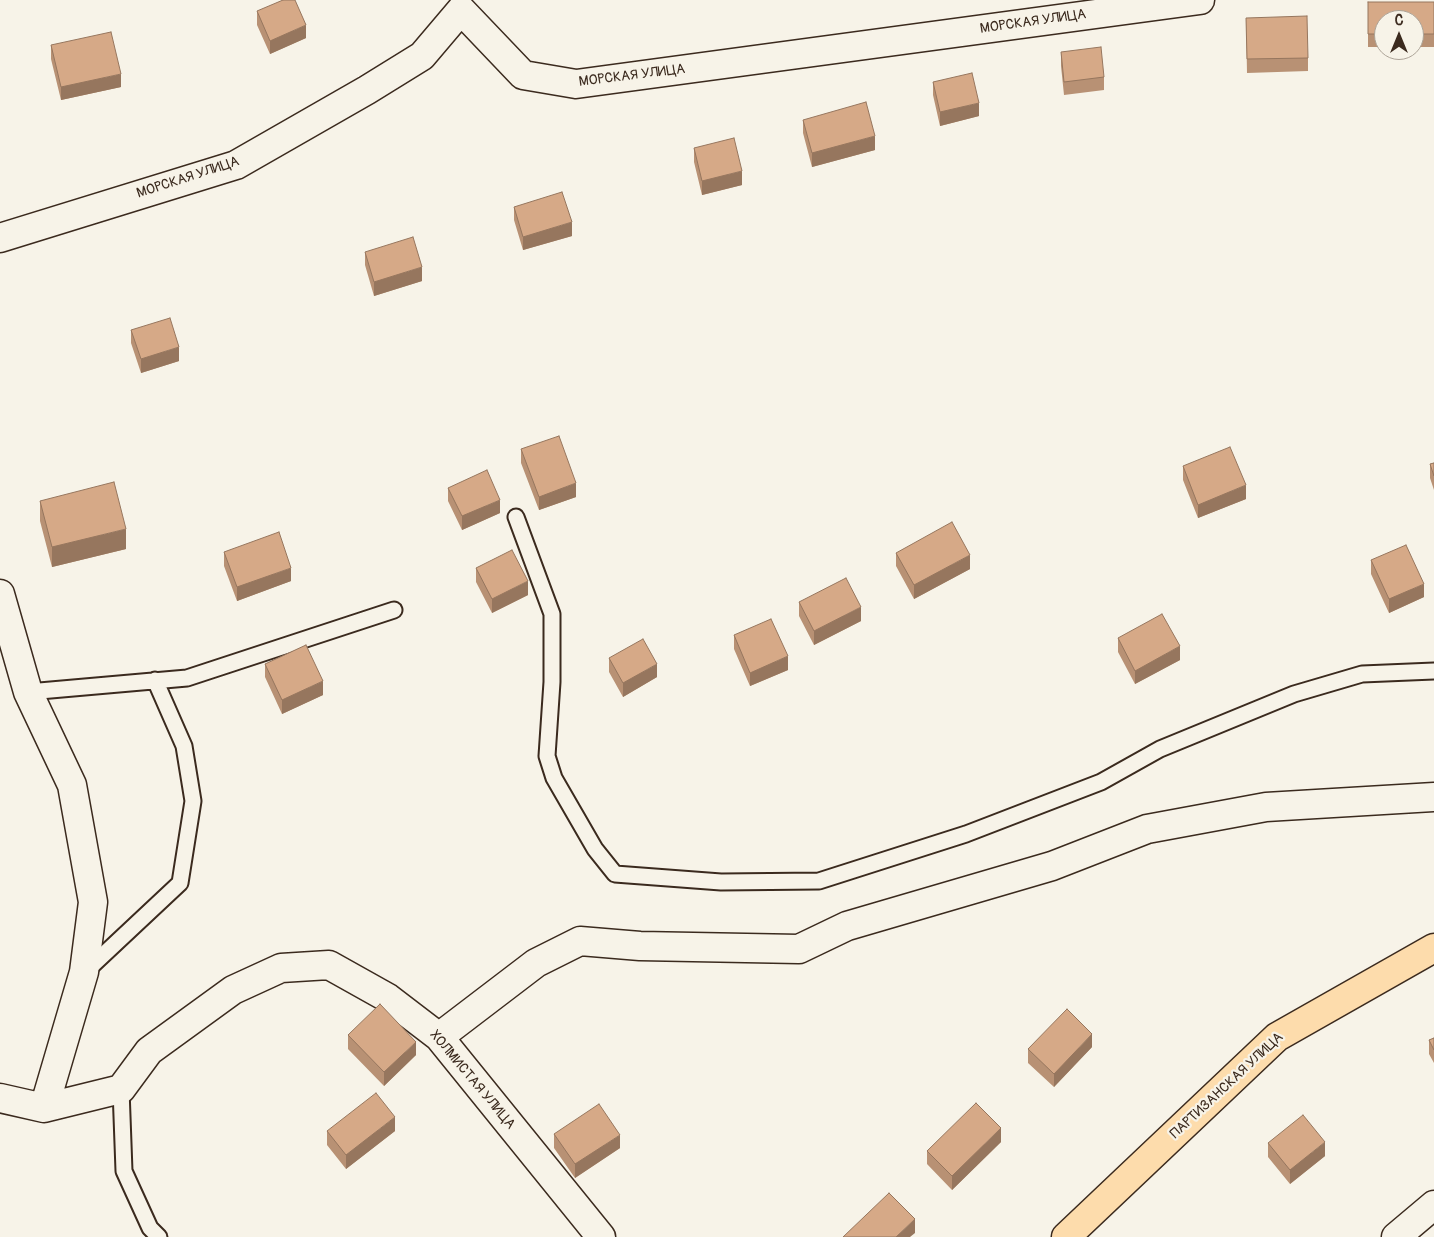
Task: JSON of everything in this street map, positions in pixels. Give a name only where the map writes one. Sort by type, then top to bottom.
[{"type":"main road","name":"ПАРТИЗАНСКАЯ УЛИЦА","points":[[1066,1237],[1277,1037],[1434,948]]},
{"type":"street","name":"МОРСКАЯ УЛИЦА","points":[[0,238],[236,165],[367,90],[422,56],[459,5],[523,75],[576,84],[1200,0]]},
{"type":"street","points":[[0,594],[28,692],[72,784],[93,902],[84,972],[44,1108]]},
{"type":"street","points":[[439,1037],[536,963],[580,941],[640,946],[799,949],[847,926],[1052,866],[1147,829],[1266,807],[1434,797]]},
{"type":"street","name":"ХОЛМИСТАЯ УЛИЦА","points":[[121,1089],[149,1051],[233,990],[281,968],[329,965],[388,998],[439,1037],[601,1237]]},
{"type":"street","points":[[0,1098],[44,1108],[121,1089]]},
{"type":"street","points":[[1396,1237],[1434,1205]]},
{"type":"lane","points":[[516,517],[552,614],[552,682],[547,756],[554,778],[590,842],[615,874],[721,882],[819,881],[966,834],[1101,782],[1160,749],[1294,694],[1362,674],[1434,671]]},
{"type":"lane","points":[[28,692],[98,688],[155,680],[187,678],[394,610]]},
{"type":"lane","points":[[84,972],[180,883],[193,801],[184,746],[155,680]]},
{"type":"lane","points":[[121,1089],[124,1170],[150,1228],[159,1237]]},
{"type":"building","points":[[283,0],[295,0],[306,25],[270,41],[257,11]]},
{"type":"building","points":[[1368,2],[1434,2],[1434,34],[1424,34],[1424,10],[1374,10],[1374,34],[1368,34]]},
{"type":"building","points":[[1307,16],[1308,58],[1247,59],[1246,18]]},
{"type":"building","points":[[111,32],[121,74],[61,87],[51,45]]},
{"type":"building","points":[[1101,47],[1104,77],[1064,82],[1061,52]]},
{"type":"building","points":[[972,73],[979,103],[940,112],[933,82]]},
{"type":"building","points":[[866,102],[875,136],[812,153],[803,120]]},
{"type":"building","points":[[734,138],[742,171],[702,181],[694,148]]},
{"type":"building","points":[[562,192],[572,222],[523,237],[514,207]]},
{"type":"building","points":[[413,237],[422,267],[374,282],[365,252]]},
{"type":"building","points":[[170,318],[179,347],[141,359],[131,330]]},
{"type":"building","points":[[559,436],[576,483],[539,497],[521,449]]},
{"type":"building","points":[[1230,447],[1246,485],[1198,505],[1183,466]]},
{"type":"building","points":[[1434,463],[1434,476],[1430,464]]},
{"type":"building","points":[[487,470],[500,500],[462,516],[448,488]]},
{"type":"building","points":[[114,482],[126,529],[52,547],[40,501]]},
{"type":"building","points":[[952,522],[970,555],[914,585],[896,553]]},
{"type":"building","points":[[279,532],[291,568],[237,587],[224,552]]},
{"type":"building","points":[[1406,545],[1424,584],[1389,599],[1371,560]]},
{"type":"building","points":[[512,550],[528,581],[492,599],[476,568]]},
{"type":"building","points":[[846,578],[861,607],[814,631],[799,602]]},
{"type":"building","points":[[1162,614],[1180,646],[1135,671],[1118,638]]},
{"type":"building","points":[[771,619],[788,656],[750,673],[734,635]]},
{"type":"building","points":[[643,639],[657,664],[623,683],[609,658]]},
{"type":"building","points":[[306,645],[323,681],[282,700],[265,664]]},
{"type":"building","points":[[380,1004],[416,1042],[384,1072],[348,1035]]},
{"type":"building","points":[[1067,1009],[1092,1034],[1054,1074],[1028,1049]]},
{"type":"building","points":[[1434,1038],[1434,1050],[1429,1040]]},
{"type":"building","points":[[376,1093],[395,1117],[346,1155],[327,1131]]},
{"type":"building","points":[[976,1103],[1001,1128],[952,1176],[927,1151]]},
{"type":"building","points":[[599,1104],[620,1135],[575,1164],[554,1134]]},
{"type":"building","points":[[1303,1115],[1325,1142],[1290,1170],[1268,1143]]},
{"type":"building","points":[[889,1193],[915,1219],[896,1237],[843,1237]]}]
